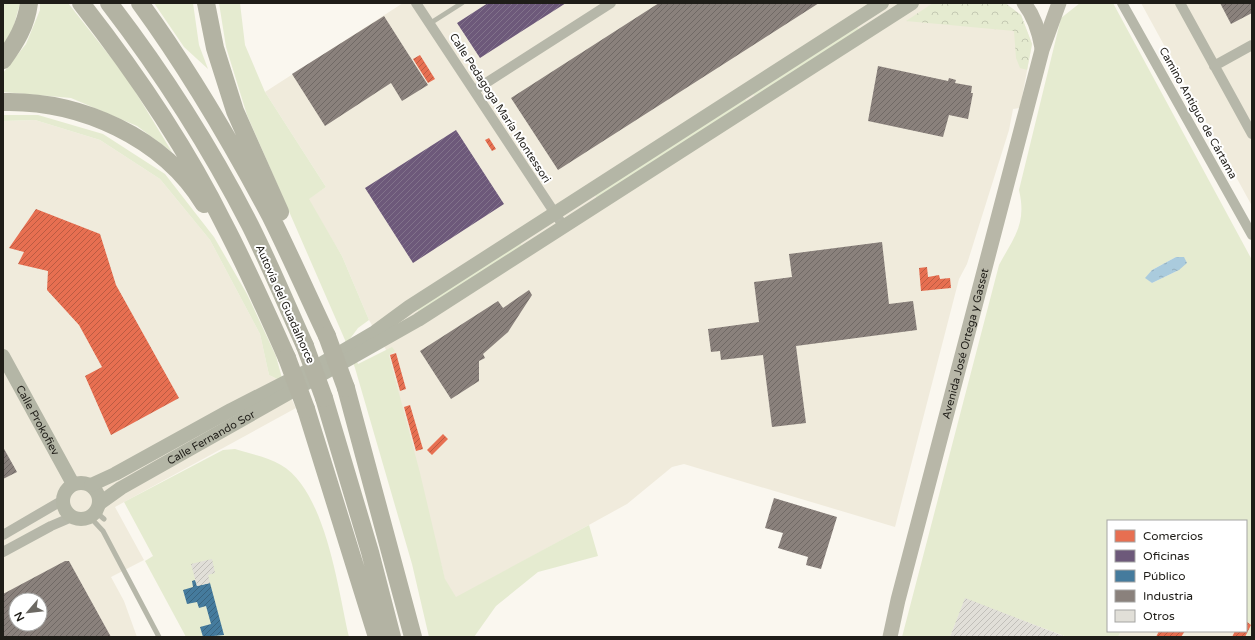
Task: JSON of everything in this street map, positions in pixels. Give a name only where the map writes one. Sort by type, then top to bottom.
[{"type":"highway","points":[[3,60],[17,40],[27,17],[29,3]]},
{"type":"highway","points":[[81,3],[114,46],[147,94],[192,165],[224,223],[255,288],[287,358],[306,409],[377,637]]},
{"type":"highway","name":"Autovía del Guadalhorce","points":[[109,3],[138,41],[195,127],[250,225],[305,346],[324,398],[370,552],[392,637]]},
{"type":"highway","name":"Autovía del Guadalhorce","points":[[140,3],[165,37],[227,136],[270,216],[327,336],[346,388],[413,637]]},
{"type":"highway","points":[[206,3],[215,48],[235,111],[306,268],[327,336]]},
{"type":"highway","points":[[3,102],[40,104],[73,110],[113,125],[145,144],[172,165],[201,199],[255,288]]},
{"type":"main road","name":"Avenida José Ortega y Gasset","points":[[1024,3],[1030,10],[1038,30],[1042,50]]},
{"type":"main road","name":"Avenida José Ortega y Gasset","points":[[890,637],[1042,50],[1059,3]]},
{"type":"street","name":"Calle Pedagoga María Montessori","points":[[416,3],[475,90],[564,227]]},
{"type":"street","points":[[475,90],[611,3]]},
{"type":"street","points":[[321,370],[409,307],[882,3]]},
{"type":"street","name":"Camino Antiguo de Cártama","points":[[1122,3],[1252,235]]},
{"type":"street","points":[[1180,3],[1252,134]]},
{"type":"street","points":[[321,370],[418,320],[564,227],[904,5]]},
{"type":"street","points":[[1214,66],[1252,45]]},
{"type":"street","name":"Calle Prokofiev","points":[[3,356],[73,484]]},
{"type":"street","name":"Calle Fernando Sor","points":[[91,485],[115,474],[231,410],[321,370]]},
{"type":"street","name":"Calle Fernando Sor","points":[[97,513],[121,488],[321,370]]},
{"type":"street","points":[[3,552],[51,526],[72,517],[82,519],[97,513],[99,496],[91,485],[79,482],[73,484],[64,494],[64,507],[72,517]]},
{"type":"street","points":[[3,535],[63,500]]},
{"type":"lane","points":[[429,24],[462,3]]},
{"type":"lane","points":[[97,513],[103,531],[159,637]]},
{"type":"shaded area","points":[[403,3],[1005,3],[1021,15],[1032,44],[1020,108],[1013,109],[1009,130],[967,264],[959,279],[895,527],[684,464],[672,467],[627,504],[456,598],[445,580],[389,355],[369,320],[342,256],[308,199],[326,187],[265,92]]},
{"type":"shaded area","points":[[1141,3],[1252,3],[1252,206]]},
{"type":"shaded area","points":[[35,120],[100,140],[160,179],[210,240],[260,334],[269,375],[283,382],[296,408],[115,507],[144,560],[111,577],[124,601],[137,637],[3,637],[3,121]]},
{"type":"shaded area","points":[[1247,622],[1251,625],[1245,637],[1118,637],[1120,632],[1247,632]]},
{"type":"green space","points":[[3,3],[20,3],[13,29],[3,45]]},
{"type":"green space","points":[[40,3],[68,3],[127,78],[172,152],[137,126],[71,98],[3,92],[3,73],[26,44],[40,10]]},
{"type":"green space","points":[[154,3],[193,3],[199,45],[208,69],[184,47]]},
{"type":"green space","points":[[219,3],[240,3],[245,45],[265,92],[326,187],[309,199],[342,256],[369,320],[358,328],[349,340],[358,364],[392,347],[395,351],[389,355],[420,473],[445,579],[456,597],[589,525],[598,556],[538,572],[496,606],[474,637],[429,637],[412,564],[355,368],[345,340],[247,115],[226,47]]},
{"type":"green space","points":[[933,3],[1005,3],[1021,15],[1032,44],[1027,70],[1020,68],[1016,58],[1014,31],[906,21]]},
{"type":"green space","points":[[1080,3],[1113,3],[1252,260],[1252,637],[1245,637],[1251,625],[1247,622],[1247,520],[1107,520],[1107,632],[1120,632],[1118,637],[1067,637],[965,599],[950,637],[902,637],[999,265],[1018,230],[1021,212],[1019,190],[1061,18]],"holes":[[[1176,257],[1179,270],[1152,283],[1146,278],[1152,270]]]},
{"type":"green space","points":[[857,27],[860,31],[756,98],[753,94]]},
{"type":"green space","points":[[745,99],[747,102],[597,198],[595,195]]},
{"type":"green space","points":[[3,115],[38,115],[103,134],[165,174],[214,237],[247,294],[276,356],[283,382],[269,375],[260,334],[210,240],[160,179],[100,140],[35,120],[3,121]]},
{"type":"green space","points":[[520,243],[522,246],[419,312],[417,309]]},
{"type":"green space","points":[[235,449],[265,458],[281,465],[296,478],[309,496],[328,543],[349,637],[186,637],[145,561],[153,556],[124,502],[223,450]]},
{"type":"water","points":[[1176,257],[1184,257],[1187,263],[1179,270],[1152,283],[1145,278],[1152,270]]},
{"type":"building: Comercios","points":[[420,55],[435,79],[428,83],[413,59]]},
{"type":"building: Comercios","points":[[489,138],[496,149],[492,151],[485,140]]},
{"type":"building: Comercios","points":[[36,209],[100,234],[116,285],[179,398],[111,435],[85,376],[102,367],[79,325],[47,290],[48,271],[18,264],[24,252],[9,248]]},
{"type":"building: Comercios","points":[[927,267],[928,277],[939,275],[940,279],[950,278],[951,288],[921,291],[919,268]]},
{"type":"building: Comercios","points":[[396,353],[406,389],[400,391],[390,355]]},
{"type":"building: Comercios","points":[[410,405],[423,449],[416,451],[404,407]]},
{"type":"building: Comercios","points":[[443,434],[448,439],[432,455],[427,450]]},
{"type":"building: Comercios","points":[[1247,622],[1251,625],[1245,637],[1232,637],[1234,632],[1247,632]]},
{"type":"building: Comercios","points":[[1158,632],[1184,632],[1181,637],[1156,637]]},
{"type":"building: Oficinas","points":[[488,3],[566,3],[480,58],[457,23]]},
{"type":"building: Oficinas","points":[[456,130],[504,204],[413,263],[365,188]]},
{"type":"building: Público","points":[[195,580],[197,586],[210,583],[224,635],[203,637],[200,627],[211,624],[206,606],[199,608],[197,602],[187,604],[183,590],[193,587],[192,581]]},
{"type":"building: Industria","points":[[659,3],[819,3],[558,170],[511,98]]},
{"type":"building: Industria","points":[[1220,3],[1252,3],[1252,13],[1231,24]]},
{"type":"building: Industria","points":[[384,16],[428,85],[402,101],[391,83],[325,126],[292,74]]},
{"type":"building: Industria","points":[[878,66],[948,81],[949,78],[956,80],[955,83],[972,86],[971,93],[973,93],[968,119],[949,115],[943,137],[868,121]]},
{"type":"building: Industria","points":[[882,242],[889,304],[913,301],[917,330],[796,346],[806,423],[772,427],[763,355],[721,360],[720,351],[711,352],[708,329],[759,322],[754,282],[792,277],[789,254]]},
{"type":"building: Industria","points":[[529,290],[532,295],[508,332],[483,354],[485,358],[479,361],[479,381],[451,399],[420,351],[498,301],[503,308]]},
{"type":"building: Industria","points":[[3,447],[17,472],[3,479]]},
{"type":"building: Industria","points":[[774,498],[837,517],[821,569],[806,565],[808,557],[778,548],[783,533],[765,528]]},
{"type":"building: Industria","points":[[65,561],[69,561],[111,637],[3,637],[3,594]]},
{"type":"building: Otros","points":[[212,559],[215,573],[208,575],[210,583],[197,586],[191,564]]},
{"type":"building: Otros","points":[[965,598],[1066,637],[950,637]]}]
